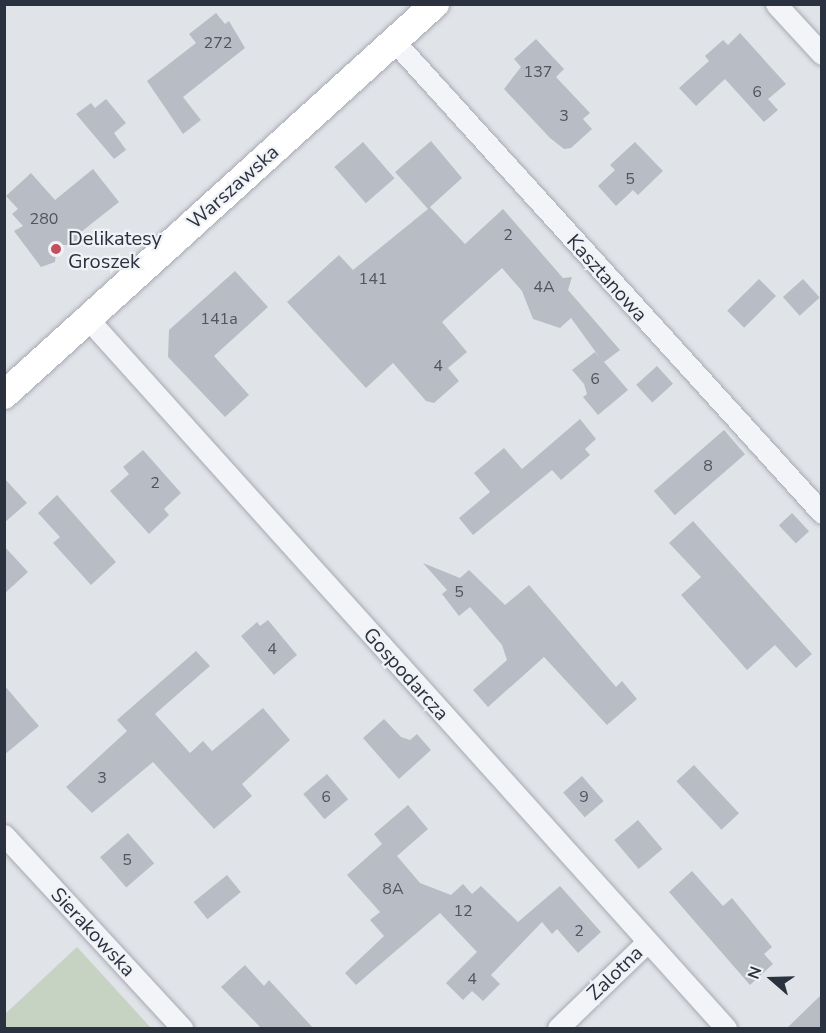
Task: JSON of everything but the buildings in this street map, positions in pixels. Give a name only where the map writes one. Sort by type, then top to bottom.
[{"type":"street","name":"Warszawska","points":[[4,395],[435,4]]},
{"type":"street","points":[[776,4],[822,54]]},
{"type":"street","name":"Kasztanowa","points":[[394,41],[822,513]]},
{"type":"street","name":"Gospodarcza","points":[[88,319],[726,1029]]},
{"type":"street","name":"Sierakowska","points":[[4,835],[182,1029]]},
{"type":"street","name":"Zalotna","points":[[558,1029],[647,942]]},
{"type":"green space","points":[[77,947],[151,1028],[5,1028],[5,1014]]},
{"type":"place","name":"Delikatesy Groszek","points":[[56,249]]}]
